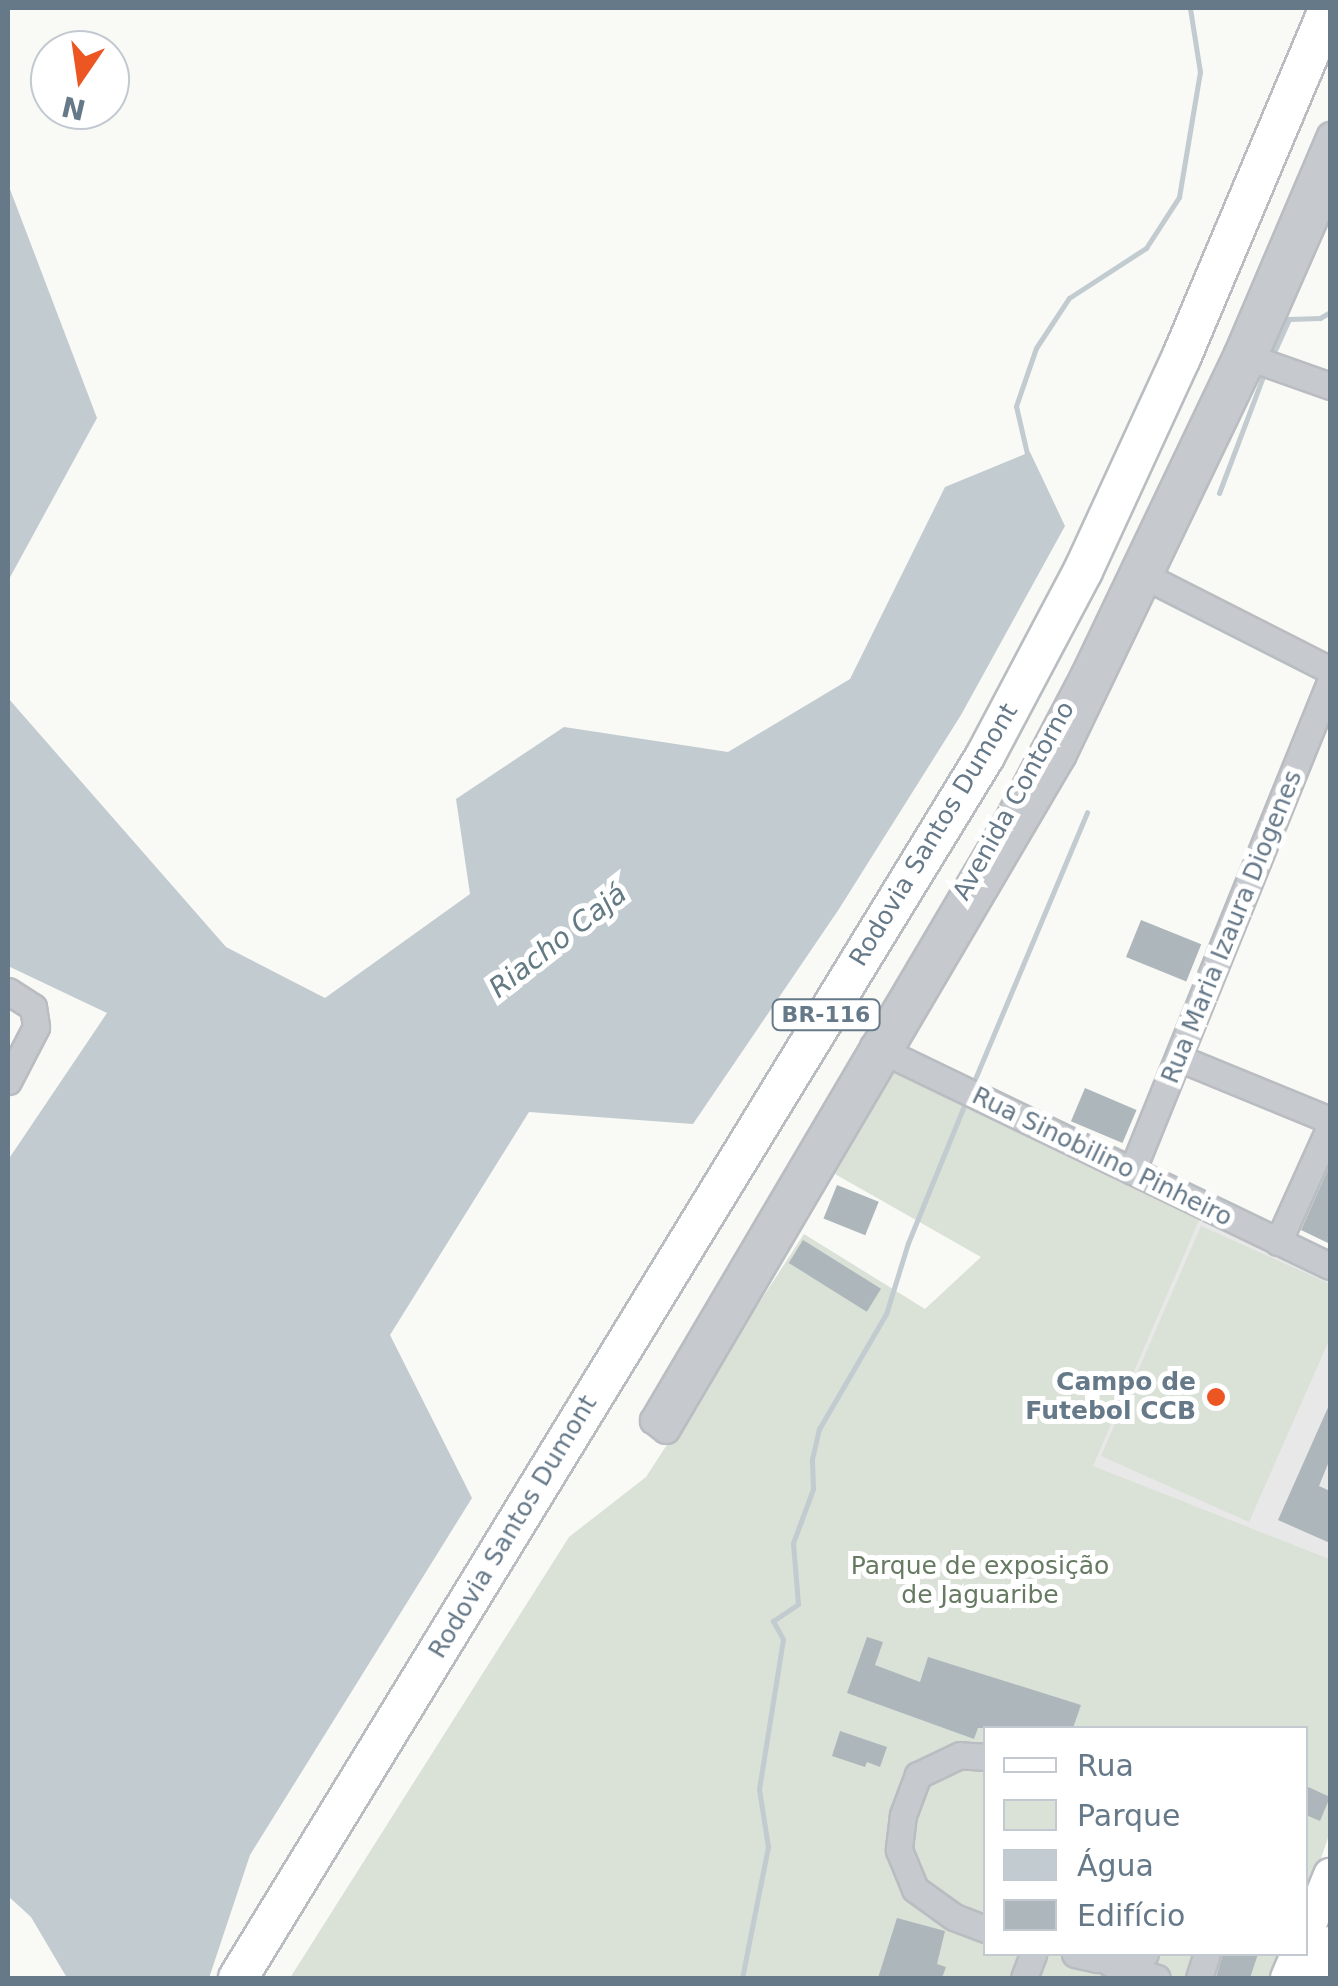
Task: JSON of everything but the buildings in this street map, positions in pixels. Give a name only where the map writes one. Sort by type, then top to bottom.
[{"type":"highway","name":"Rodovia Santos Dumont","points":[[238,1978],[984,756],[1092,553],[1330,8]]},
{"type":"main road","points":[[1315,1947],[1330,1875]]},
{"type":"main road","points":[[1287,1978],[1307,1956]]},
{"type":"street","name":"Avenida Contorno","points":[[670,1430],[768,1243],[881,1050],[1142,574],[1245,355],[1330,135]]},
{"type":"street","points":[[1330,183],[1245,355],[1330,386]]},
{"type":"street","points":[[1142,574],[1330,670]]},
{"type":"street","name":"Rua Maria Izaura Diogenes","points":[[1132,1171],[1330,682]]},
{"type":"street","points":[[8,991],[33,1007],[36,1027],[8,1081]]},
{"type":"street","name":"Rua Sinobilino Pinheiro","points":[[881,1050],[1330,1266]]},
{"type":"street","points":[[1180,1058],[1330,1123],[1278,1242]]},
{"type":"street","points":[[983,1757],[960,1756],[918,1775],[903,1814],[899,1850],[915,1889],[954,1916],[983,1927]]},
{"type":"street","points":[[1086,1956],[1158,1978]]},
{"type":"shaded area","name":"Campo de Futebol CCB","points":[[1202,1214],[1330,1278],[1330,1559],[1092,1466]]},
{"type":"green space","name":"Parque de exposição de Jaguaribe","points":[[895,1065],[1202,1214],[1093,1466],[1330,1559],[1330,1832],[1308,1896],[1308,1726],[983,1726],[983,1956],[1283,1956],[1273,1978],[290,1978],[569,1537],[646,1477],[804,1234],[925,1309],[981,1257],[835,1174]]},
{"type":"green space","name":"Campo de Futebol CCB","points":[[1201,1226],[1330,1284],[1330,1338],[1249,1522],[1101,1456]]},
{"type":"water","points":[[8,184],[97,418],[8,581]]},
{"type":"water","points":[[1030,452],[1065,526],[961,715],[839,909],[693,1124],[529,1112],[390,1335],[472,1498],[250,1855],[209,1978],[67,1978],[31,1917],[8,1896],[8,1160],[107,1013],[8,966],[8,698],[226,947],[325,998],[470,894],[456,799],[564,727],[728,752],[850,679],[945,487]]},
{"type":"waterway","name":"Riacho Cajá","points":[[1028,458],[1016,406],[1036,348],[1069,298],[1146,248],[1179,197],[1200,72],[1190,8]]},
{"type":"waterway","name":"Riacho Cajá","points":[[1271,359],[1289,319],[1320,318],[1330,312]]},
{"type":"waterway","name":"Riacho Cajá","points":[[1219,493],[1264,374]]},
{"type":"waterway","name":"Riacho Cajá","points":[[972,1086],[1087,812]]},
{"type":"waterway","name":"Riacho Cajá","points":[[742,1978],[768,1847],[759,1789],[783,1639],[773,1621],[798,1604],[793,1543],[813,1489],[812,1459],[819,1429],[886,1314],[908,1243],[966,1101]]},
{"type":"place","name":"Campo de Futebol CCB","points":[[1216,1397]]}]
